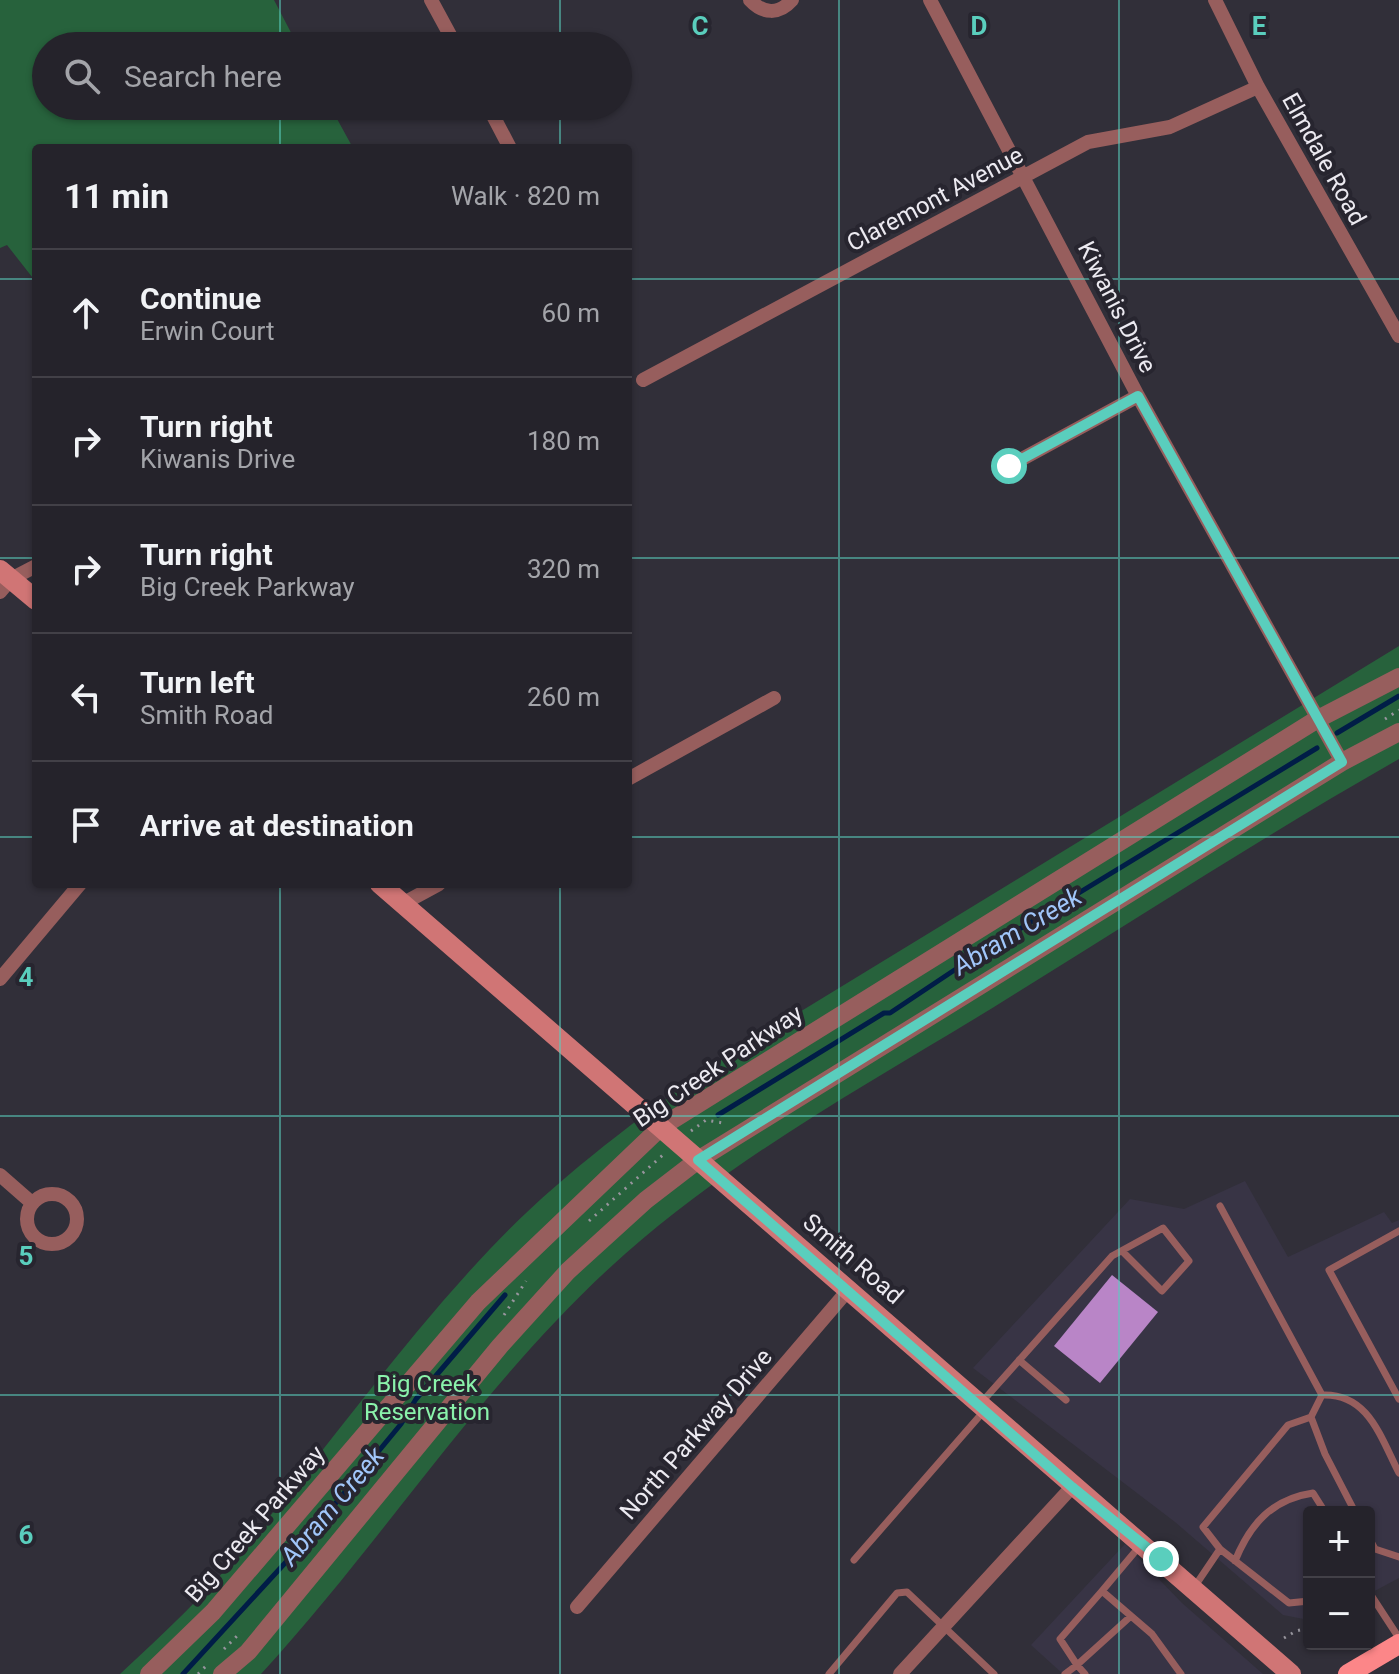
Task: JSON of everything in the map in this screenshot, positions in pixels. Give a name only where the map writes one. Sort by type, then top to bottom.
[{"type":"main road","points":[[4,581],[32,598]]},
{"type":"main road","name":"Smith Road","points":[[385,888],[1291,1674]]},
{"type":"main road","points":[[1348,1674],[1399,1641]]},
{"type":"street","points":[[431,0],[448,32]]},
{"type":"street","points":[[750,0],[767,11],[777,11],[792,0]]},
{"type":"street","name":"Kiwanis Drive","points":[[930,0],[1138,396],[1342,762]]},
{"type":"street","name":"Elmdale Road","points":[[1215,0],[1258,87],[1399,336]]},
{"type":"street","name":"Claremont Avenue","points":[[643,380],[1088,142],[1170,127],[1258,87]]},
{"type":"street","points":[[495,120],[508,144]]},
{"type":"street","points":[[1009,466],[1138,396]]},
{"type":"street","points":[[4,581],[32,568]]},
{"type":"street","name":"Big Creek Parkway","points":[[149,1674],[213,1612],[478,1302],[661,1127],[1316,720],[1399,677]]},
{"type":"street","points":[[632,777],[774,698]]},
{"type":"street","points":[[222,1674],[248,1652],[500,1346],[568,1271],[646,1200],[698,1160],[1342,762],[1399,732]]},
{"type":"street","points":[[0,979],[77,888]]},
{"type":"street","points":[[404,903],[432,888]]},
{"type":"street","points":[[0,1175],[32,1203]]},
{"type":"street","name":"North Parkway Drive","points":[[577,1607],[849,1289]]},
{"type":"street","points":[[900,1674],[1072,1487]]},
{"type":"lane","points":[[1220,1206],[1322,1395]]},
{"type":"lane","points":[[854,1560],[1019,1360],[1112,1256],[1163,1228],[1189,1261],[1162,1291],[1122,1251]]},
{"type":"lane","points":[[1399,1231],[1329,1270],[1399,1399]]},
{"type":"lane","points":[[1019,1360],[1066,1400]]},
{"type":"lane","points":[[1322,1395],[1341,1394],[1357,1401],[1399,1473]]},
{"type":"lane","points":[[1303,1602],[1289,1603],[1220,1549],[1203,1527],[1288,1425],[1311,1417],[1322,1395]]},
{"type":"lane","points":[[1311,1417],[1325,1454],[1352,1506]]},
{"type":"lane","points":[[1235,1561],[1246,1533],[1274,1505],[1293,1496],[1313,1493],[1321,1506]]},
{"type":"lane","points":[[1085,1674],[1060,1639],[1143,1543]]},
{"type":"lane","points":[[1194,1588],[1220,1549]]},
{"type":"lane","points":[[1375,1549],[1399,1557]]},
{"type":"lane","points":[[1102,1591],[1152,1634],[1181,1674]]},
{"type":"lane","points":[[829,1674],[897,1593],[907,1592],[994,1674]]},
{"type":"lane","points":[[1375,1602],[1399,1641]]},
{"type":"lane","points":[[1065,1674],[1131,1616]]},
{"type":"path","points":[[1284,1638],[1303,1630]]},
{"type":"shaded area","points":[[1245,1181],[1288,1257],[1384,1212],[1392,1223],[1399,1220],[1399,1578],[1375,1591],[1375,1506],[1303,1506],[1303,1619],[1283,1615],[1175,1522],[973,1368],[1130,1199],[1184,1209]]},
{"type":"shaded area","points":[[1125,1544],[1182,1603],[1263,1674],[1063,1674],[1031,1645]]},
{"type":"green space","points":[[0,0],[274,0],[291,32],[32,32],[32,120],[338,120],[351,144],[32,144],[32,277],[7,245],[0,248]]},
{"type":"green space","name":"Big Creek Reservation","points":[[1399,646],[1399,759],[851,1093],[757,1153],[668,1218],[625,1254],[527,1352],[261,1674],[120,1674],[229,1566],[457,1285],[541,1199],[594,1154],[708,1068]]},
{"type":"building","points":[[1112,1275],[1158,1312],[1100,1383],[1054,1346]]},
{"type":"waterway","name":"Abram Creek","points":[[1337,733],[1399,696]]},
{"type":"waterway","name":"Abram Creek","points":[[718,1115],[884,1013],[890,1013],[980,953],[1317,748]]},
{"type":"waterway","name":"Abram Creek","points":[[183,1674],[297,1550],[401,1424],[416,1399],[505,1295]]},
{"type":"route","points":[[1009,466],[1138,396],[1342,762],[698,1160],[1072,1487],[1161,1559]]}]
